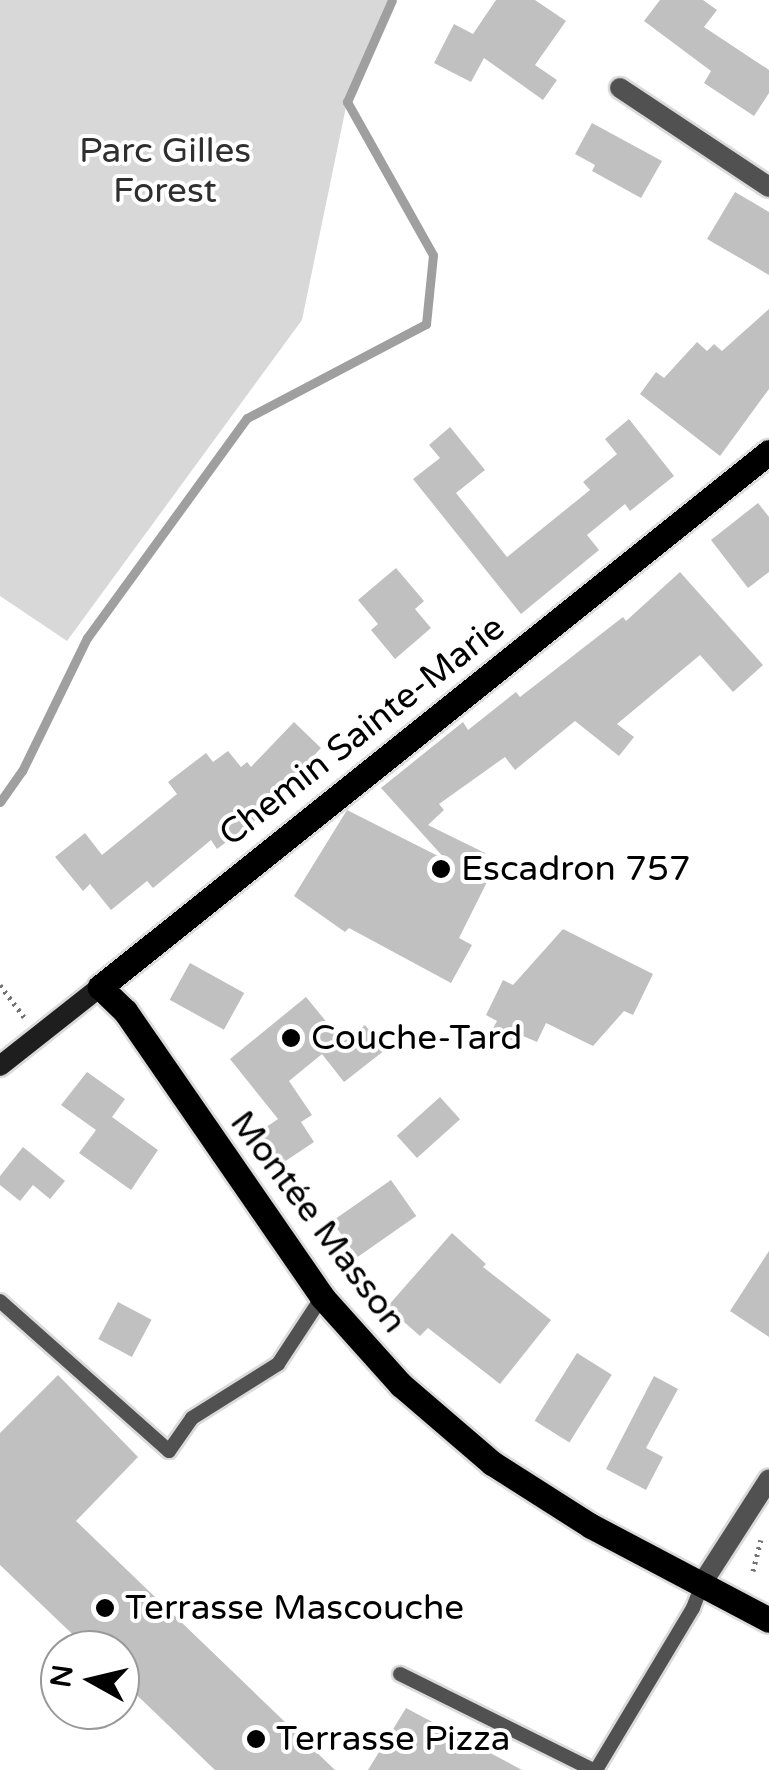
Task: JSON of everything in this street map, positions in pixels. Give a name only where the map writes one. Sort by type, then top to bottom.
[{"type":"main road","name":"Chemin Sainte-Marie","points":[[100,987],[769,452]]},
{"type":"main road","name":"Montée Masson","points":[[100,987],[125,1012],[322,1297],[400,1384],[492,1463],[590,1526],[769,1620]]},
{"type":"street","points":[[620,88],[769,186]]},
{"type":"street","name":"Chemin Sainte-Marie","points":[[0,1066],[100,987]]},
{"type":"street","points":[[702,1582],[769,1479]]},
{"type":"lane","points":[[0,1301],[170,1450],[192,1418],[278,1364],[322,1297]]},
{"type":"lane","points":[[400,1674],[594,1770],[693,1608],[702,1582]]},
{"type":"path","points":[[0,985],[37,1036]]},
{"type":"green space","name":"Parc Gilles Forest","points":[[0,0],[392,0],[347,102],[302,320],[67,641],[0,596]]},
{"type":"building","points":[[496,0],[535,0],[566,21],[535,65],[557,80],[543,100],[484,58],[471,82],[434,63],[454,24],[473,34]]},
{"type":"building","points":[[660,0],[703,0],[717,10],[704,27],[769,70],[769,93],[754,116],[704,83],[711,71],[644,21]]},
{"type":"building","points":[[592,123],[662,161],[641,198],[592,171],[595,165],[575,154]]},
{"type":"building","points":[[735,192],[769,212],[769,275],[707,239]]},
{"type":"building","points":[[769,309],[769,389],[720,456],[640,394],[656,372],[664,378],[697,342],[707,351],[714,344],[722,351]]},
{"type":"building","points":[[629,419],[674,476],[630,511],[625,504],[587,535],[599,550],[521,614],[413,479],[440,458],[429,445],[450,427],[485,470],[456,493],[507,557],[590,490],[583,482],[617,454],[605,439]]},
{"type":"building","points":[[758,503],[769,517],[769,572],[748,588],[711,540]]},
{"type":"building","points":[[396,568],[424,601],[415,609],[431,628],[395,659],[371,630],[378,624],[358,600]]},
{"type":"building","points":[[680,572],[763,665],[733,692],[700,655],[617,724],[634,737],[619,756],[575,721],[515,770],[505,757],[439,804],[444,810],[428,825],[485,853],[474,875],[487,882],[459,938],[472,945],[451,983],[349,928],[345,932],[294,896],[347,810],[446,860],[381,788],[463,722],[468,730],[516,692],[520,697],[623,617],[626,621]]},
{"type":"building","points":[[294,722],[321,748],[274,799],[278,803],[217,849],[211,840],[153,888],[147,881],[111,910],[90,884],[83,891],[55,857],[85,833],[102,855],[177,794],[168,782],[206,753],[213,762],[228,751],[241,767],[247,762],[251,767]]},
{"type":"building","points":[[563,929],[653,974],[633,1015],[624,1011],[593,1046],[546,1023],[537,1042],[523,1036],[517,1043],[492,1030],[497,1021],[486,1015],[503,980],[513,985]]},
{"type":"building","points":[[190,963],[244,993],[224,1030],[170,1000]]},
{"type":"building","points":[[306,997],[343,1042],[365,1025],[385,1050],[344,1082],[322,1054],[289,1081],[312,1115],[301,1122],[314,1142],[281,1164],[259,1132],[278,1119],[230,1059]]},
{"type":"building","points":[[87,1072],[125,1099],[112,1117],[158,1150],[131,1190],[79,1153],[96,1130],[61,1105]]},
{"type":"building","points":[[440,1097],[460,1119],[417,1158],[397,1136]]},
{"type":"building","points":[[23,1147],[65,1181],[50,1199],[33,1185],[20,1201],[0,1185],[0,1176]]},
{"type":"building","points":[[391,1180],[416,1216],[357,1257],[332,1221]]},
{"type":"building","points":[[452,1233],[486,1264],[483,1267],[551,1320],[500,1384],[428,1328],[420,1336],[387,1307]]},
{"type":"building","points":[[769,1251],[769,1337],[730,1311]]},
{"type":"building","points":[[118,1302],[152,1320],[132,1357],[98,1339]]},
{"type":"building","points":[[577,1353],[612,1375],[569,1443],[535,1421]]},
{"type":"building","name":"Terrasse Mascouche","points":[[58,1375],[138,1457],[76,1521],[335,1770],[215,1770],[140,1698],[140,1630],[68,1630],[0,1565],[0,1433]]},
{"type":"building","points":[[654,1376],[678,1389],[646,1448],[663,1457],[646,1490],[606,1469]]},
{"type":"building","name":"Terrasse Mascouche","points":[[406,1708],[522,1770],[368,1770]]},
{"type":"waterway","points":[[0,802],[22,771],[87,638],[247,418],[426,324],[433,255],[347,102],[392,0]]},
{"type":"place","name":"Escadron 757","points":[[441,869]]},
{"type":"place","name":"Couche-Tard","points":[[291,1038]]},
{"type":"place","name":"Terrasse Mascouche","points":[[105,1608]]},
{"type":"place","name":"Terrasse Pizza","points":[[256,1739]]}]
